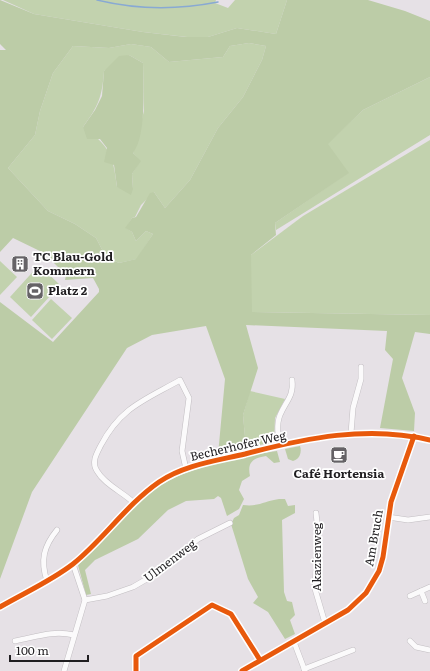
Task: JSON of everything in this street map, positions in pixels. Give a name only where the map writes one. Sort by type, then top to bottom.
[{"type":"street","points":[[351,433],[352,408],[361,379],[361,367]]},
{"type":"street","points":[[134,503],[104,480],[96,470],[95,457],[108,433],[120,417],[131,408],[180,380],[189,398],[182,451],[186,468]]},
{"type":"street","points":[[280,446],[278,426],[280,415],[293,390],[292,380]]},
{"type":"street","name":"Becherhofer Weg","points":[[0,607],[47,581],[73,564],[134,503],[160,481],[186,468],[213,460],[351,433],[398,433],[430,440]]},
{"type":"street","name":"Am Bruch","points":[[242,671],[348,610],[366,593],[380,571],[391,502],[414,436]]},
{"type":"street","name":"Akazienweg","points":[[316,513],[318,531],[315,589],[325,623]]},
{"type":"street","points":[[388,516],[408,520],[430,517]]},
{"type":"street","name":"Ulmenweg","points":[[85,600],[107,596],[133,587],[152,576],[198,539],[230,523]]},
{"type":"street","points":[[47,581],[43,559],[48,541],[57,530]]},
{"type":"street","points":[[64,671],[85,600],[73,564]]},
{"type":"street","points":[[410,596],[430,587]]},
{"type":"street","points":[[421,591],[425,601]]},
{"type":"street","points":[[136,671],[136,656],[212,605],[231,614],[260,660]]},
{"type":"street","points":[[15,641],[43,634],[65,632],[74,635]]},
{"type":"street","points":[[410,641],[416,647],[430,650]]},
{"type":"street","points":[[294,642],[304,670],[353,650]]},
{"type":"green space","points":[[0,0],[34,14],[143,32],[186,37],[208,37],[237,28],[276,34],[287,0],[368,0],[405,11],[430,21],[430,77],[363,110],[328,144],[349,173],[275,223],[276,235],[251,255],[252,312],[430,315],[430,334],[415,332],[402,378],[415,413],[414,431],[380,428],[393,359],[385,350],[387,331],[246,325],[258,368],[243,415],[246,448],[218,455],[225,379],[206,326],[152,335],[127,348],[32,492],[0,579],[0,302],[53,342],[99,292],[99,289],[93,278],[65,280],[66,275],[44,253],[13,238],[0,252],[0,50],[6,50],[0,44]],"holes":[[[249,43],[266,46],[262,60],[243,97],[218,128],[190,180],[165,208],[154,192],[150,193],[136,217],[132,218],[125,228],[132,232],[136,241],[146,231],[153,234],[136,259],[119,263],[106,257],[96,238],[75,224],[48,211],[8,168],[35,135],[40,111],[53,73],[73,46],[109,48],[131,44],[151,47],[169,62],[223,57],[230,46]]]},
{"type":"green space","points":[[3,0],[216,0],[215,3],[228,8],[235,0],[287,0],[276,34],[237,28],[208,37],[187,37],[143,32],[34,14]]},
{"type":"green space","points":[[249,43],[266,46],[262,60],[243,97],[218,128],[190,180],[165,208],[154,192],[141,205],[135,217],[132,218],[126,228],[132,232],[136,241],[146,231],[153,234],[137,259],[119,263],[106,257],[96,238],[75,224],[48,211],[8,168],[35,135],[40,111],[53,73],[73,46],[109,48],[131,44],[151,47],[169,62],[223,57],[230,46]],"holes":[[[129,55],[143,63],[144,111],[133,153],[140,161],[132,174],[133,189],[117,187],[114,167],[109,152],[99,140],[83,127],[93,113],[99,100],[104,71]]]},
{"type":"green space","points":[[129,55],[143,63],[142,123],[137,145],[133,153],[141,161],[132,174],[133,189],[131,195],[117,187],[114,165],[104,162],[107,148],[100,139],[87,139],[83,127],[95,110],[102,96],[104,71],[119,56]]},
{"type":"green space","points":[[430,77],[430,135],[276,230],[275,223],[348,173],[327,144],[363,110]]},
{"type":"green space","points":[[430,140],[430,315],[251,312],[251,255],[303,216]]},
{"type":"green space","points":[[0,261],[17,277],[0,295]]},
{"type":"green space","points":[[39,265],[60,285],[31,317],[10,297]]},
{"type":"green space","points":[[51,299],[72,318],[52,339],[32,320]]},
{"type":"green space","points":[[250,391],[285,399],[275,418],[274,442],[246,448],[243,415]]},
{"type":"green space","points":[[300,446],[301,453],[299,457],[293,461],[288,459],[285,449]]},
{"type":"green space","points":[[277,451],[280,462],[274,463],[266,456],[254,460],[250,464],[250,476],[242,481],[239,490],[244,499],[239,509],[227,516],[221,498],[218,496],[214,499],[186,501],[168,510],[138,539],[95,560],[85,570],[91,594],[86,595],[78,565],[148,494],[176,477],[210,465],[227,460]]},
{"type":"green space","points":[[279,499],[285,499],[288,506],[295,505],[295,513],[282,520],[284,592],[287,601],[292,602],[295,615],[290,620],[295,634],[285,639],[268,612],[253,603],[258,597],[248,579],[231,524],[234,518],[239,515],[243,505],[257,505]]},
{"type":"waterway","points":[[97,0],[127,6],[158,8],[173,8],[218,2]]},
{"type":"cycle path","points":[[0,607],[47,581],[73,564],[95,544],[125,511],[147,491],[159,482],[179,471],[200,464],[268,448],[337,435],[383,434],[430,440]]},
{"type":"cycle path","points":[[242,671],[348,610],[366,593],[379,571],[383,557],[391,502],[414,436]]},
{"type":"cycle path","points":[[136,671],[136,656],[212,605],[231,614],[260,660]]},
{"type":"place","name":"TC Blau-Gold Kommern","points":[[20,264]]},
{"type":"place","name":"Platz 2","points":[[35,291]]},
{"type":"place","name":"Café Hortensia","points":[[339,455]]}]
